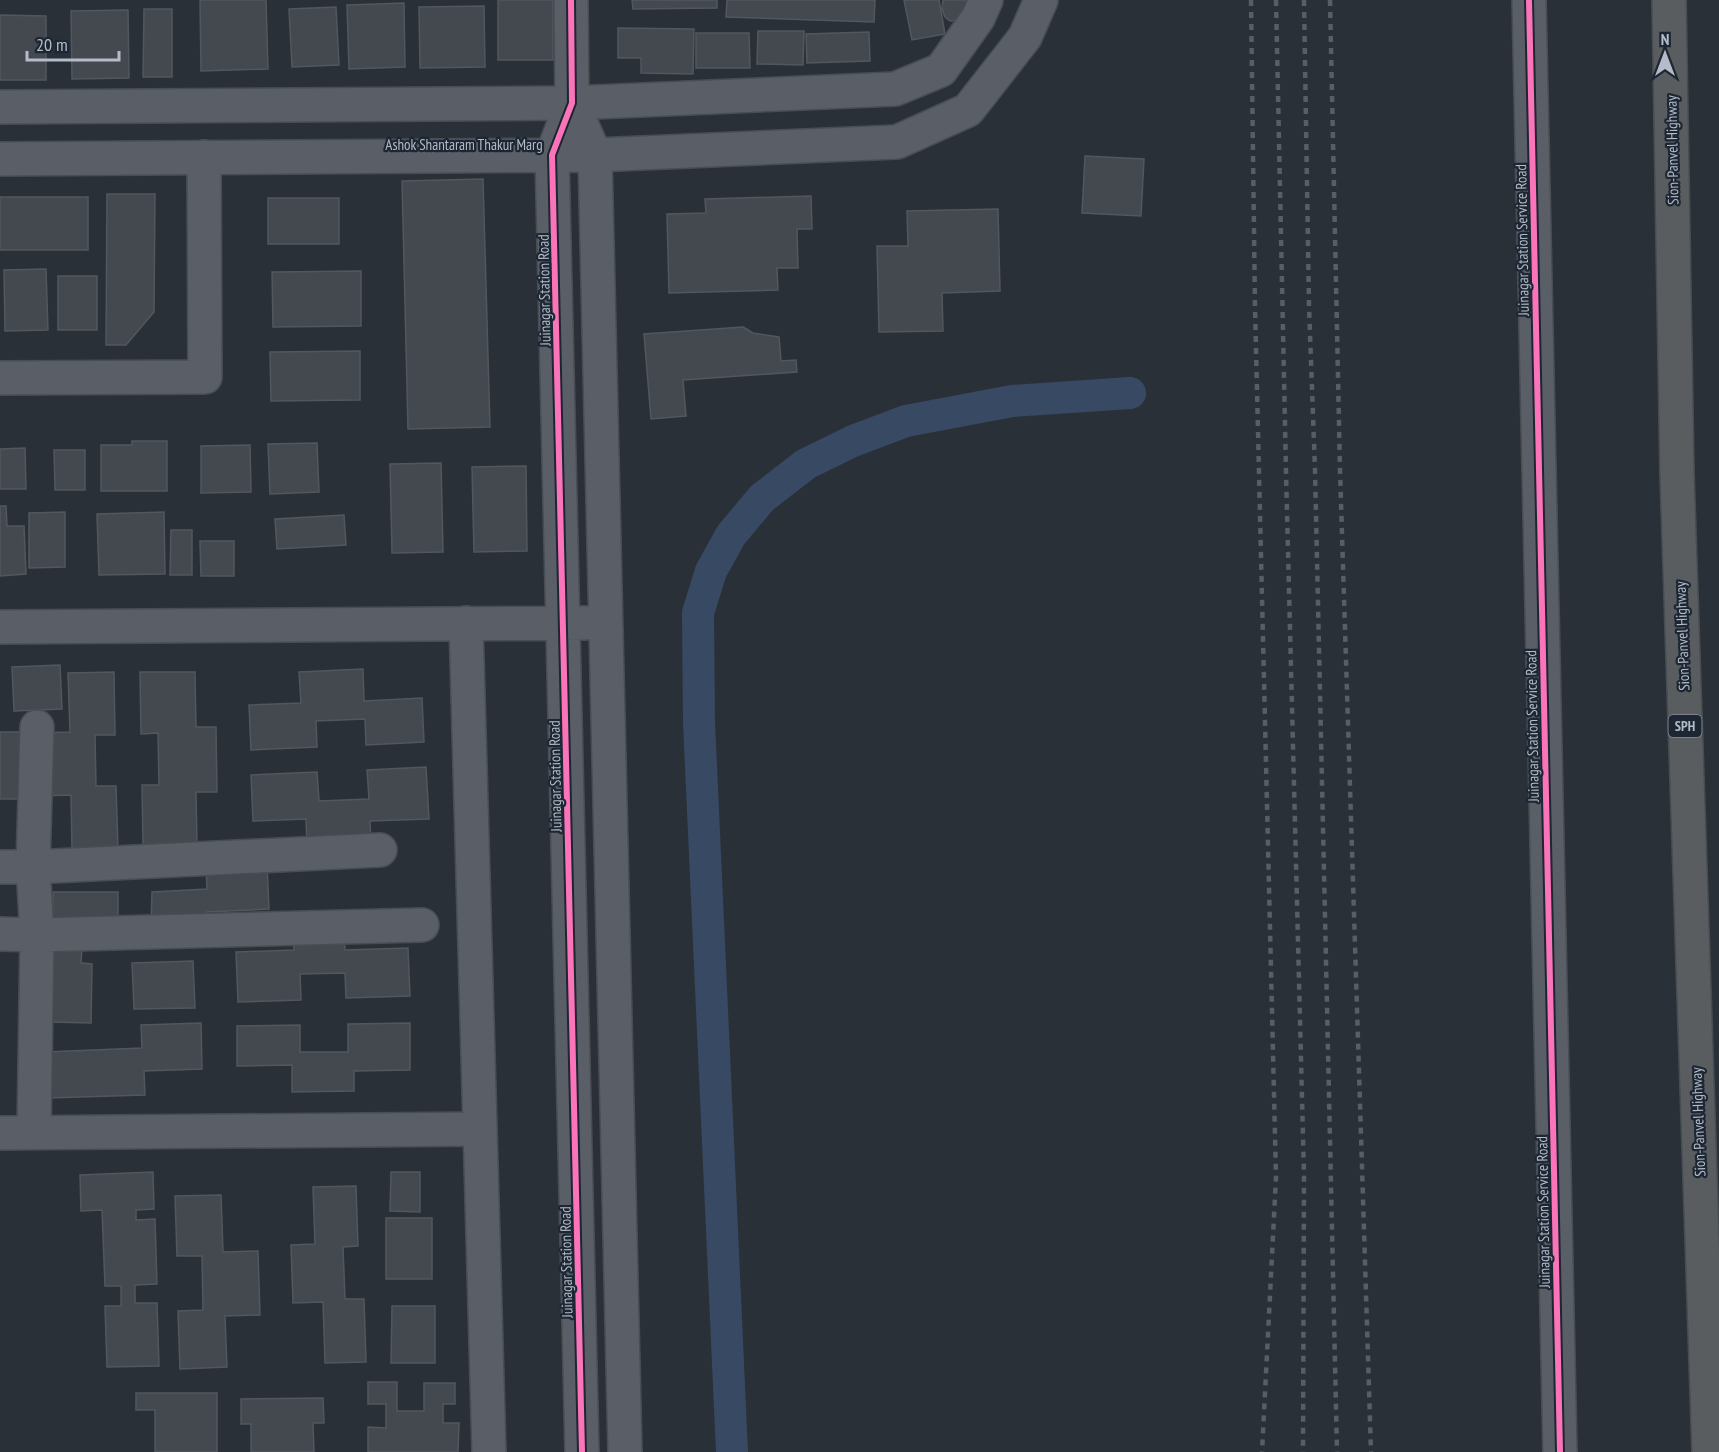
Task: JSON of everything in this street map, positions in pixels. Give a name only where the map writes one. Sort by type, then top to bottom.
[{"type":"highway","name":"Sion-Panvel Highway","points":[[1669,0],[1677,474],[1709,1452]]},
{"type":"street","points":[[571,0],[572,104],[595,155],[625,1452]]},
{"type":"street","points":[[0,107],[572,104],[895,89],[941,70],[978,18],[986,0]]},
{"type":"street","name":"Ashok Shantaram Thakur Marg","points":[[0,159],[595,155],[897,142],[968,110],[1025,37],[1041,0]]},
{"type":"street","name":"Juinagar Station Service Road","points":[[1529,0],[1560,1452]]},
{"type":"street","name":"Juinagar Station Road","points":[[572,104],[552,155],[582,1452]]},
{"type":"street","points":[[0,378],[205,377],[204,157]]},
{"type":"street","points":[[0,627],[606,622]]},
{"type":"street","points":[[466,624],[489,1452]]},
{"type":"street","points":[[34,1132],[37,935],[33,867],[37,727]]},
{"type":"street","points":[[0,867],[380,850]]},
{"type":"street","points":[[0,934],[422,925]]},
{"type":"street","points":[[0,1133],[480,1129]]},
{"type":"building","points":[[200,0],[266,0],[268,69],[201,71]]},
{"type":"building","points":[[498,0],[553,0],[553,60],[498,60]]},
{"type":"building","points":[[632,0],[717,0],[717,8],[633,9]]},
{"type":"building","points":[[727,0],[875,0],[874,22],[726,17]]},
{"type":"building","points":[[904,0],[939,0],[945,34],[912,40]]},
{"type":"building","points":[[943,0],[973,0],[958,20],[950,21],[945,17],[942,9]]},
{"type":"building","points":[[404,3],[405,67],[349,69],[347,5]]},
{"type":"building","points":[[484,6],[485,67],[420,68],[419,7]]},
{"type":"building","points":[[336,7],[339,65],[292,67],[289,9]]},
{"type":"building","points":[[144,9],[172,9],[172,77],[143,77]]},
{"type":"building","points":[[128,10],[129,78],[72,79],[71,11]]},
{"type":"building","points":[[0,15],[46,16],[46,80],[0,80]]},
{"type":"building","points":[[618,28],[694,29],[693,74],[641,73],[641,58],[618,58]]},
{"type":"building","points":[[758,31],[804,31],[803,65],[757,64]]},
{"type":"building","points":[[869,32],[870,61],[807,63],[806,34]]},
{"type":"building","points":[[696,33],[749,33],[750,68],[696,68]]},
{"type":"building","points":[[1085,156],[1144,159],[1141,216],[1082,213]]},
{"type":"building","points":[[483,179],[490,427],[408,429],[402,181]]},
{"type":"building","points":[[107,194],[155,194],[154,312],[126,345],[106,345]]},
{"type":"building","points":[[811,196],[812,229],[797,229],[798,268],[777,268],[778,290],[669,293],[667,214],[706,213],[705,199]]},
{"type":"building","points":[[0,197],[88,197],[88,250],[0,250]]},
{"type":"building","points":[[268,198],[339,198],[339,244],[268,244]]},
{"type":"building","points":[[998,209],[1000,291],[942,293],[943,331],[879,332],[877,246],[908,246],[907,211]]},
{"type":"building","points":[[46,269],[48,330],[5,331],[4,270]]},
{"type":"building","points":[[361,271],[361,326],[273,327],[272,272]]},
{"type":"building","points":[[58,276],[97,276],[97,330],[58,330]]},
{"type":"building","points":[[743,327],[753,333],[779,337],[781,361],[796,360],[797,372],[683,380],[686,416],[651,419],[644,334]]},
{"type":"building","points":[[360,351],[360,400],[271,401],[270,352]]},
{"type":"building","points":[[132,441],[167,441],[167,491],[101,491],[101,445],[132,445]]},
{"type":"building","points":[[317,443],[319,492],[270,494],[268,444]]},
{"type":"building","points":[[250,445],[251,492],[201,493],[201,446]]},
{"type":"building","points":[[25,448],[26,489],[0,489],[0,449]]},
{"type":"building","points":[[54,450],[85,450],[85,490],[55,490]]},
{"type":"building","points":[[441,463],[443,552],[392,553],[390,464]]},
{"type":"building","points":[[526,466],[527,551],[474,552],[472,467]]},
{"type":"building","points":[[0,506],[6,506],[7,526],[24,526],[26,574],[0,576]]},
{"type":"building","points":[[65,512],[65,567],[29,568],[29,513]]},
{"type":"building","points":[[164,512],[165,574],[99,575],[97,514]]},
{"type":"building","points":[[344,515],[346,545],[277,549],[275,519]]},
{"type":"building","points":[[171,530],[192,530],[192,575],[170,575]]},
{"type":"building","points":[[200,541],[234,541],[234,576],[201,576]]},
{"type":"building","points":[[60,665],[62,709],[14,711],[12,667]]},
{"type":"building","points":[[363,669],[364,701],[422,698],[424,742],[366,745],[365,719],[316,721],[317,747],[251,750],[249,705],[301,703],[299,672]]},
{"type":"building","points":[[114,672],[115,735],[95,735],[96,786],[116,786],[118,847],[72,848],[71,795],[39,796],[37,733],[70,732],[68,673]]},
{"type":"building","points":[[140,672],[195,672],[196,727],[216,727],[217,792],[196,792],[197,844],[143,845],[142,785],[159,785],[158,733],[141,734]]},
{"type":"building","points":[[0,732],[22,732],[22,799],[0,799]]},
{"type":"building","points":[[426,767],[429,819],[370,821],[371,844],[307,846],[306,819],[253,821],[251,775],[317,772],[319,801],[369,799],[367,770]]},
{"type":"building","points":[[267,864],[269,909],[207,912],[208,921],[151,924],[152,892],[207,889],[206,867]]},
{"type":"building","points":[[53,892],[118,892],[118,947],[82,947],[81,963],[92,964],[91,1023],[51,1022]]},
{"type":"building","points":[[344,934],[345,950],[408,948],[410,996],[346,998],[345,973],[300,974],[301,1000],[238,1002],[236,952],[294,950],[294,936]]},
{"type":"building","points":[[193,961],[195,1008],[134,1009],[132,963]]},
{"type":"building","points":[[201,1023],[202,1069],[144,1071],[145,1095],[48,1098],[46,1052],[142,1048],[141,1025]]},
{"type":"building","points":[[410,1023],[410,1070],[354,1071],[354,1091],[292,1092],[292,1065],[237,1066],[237,1026],[300,1025],[300,1052],[348,1052],[348,1024]]},
{"type":"building","points":[[153,1172],[154,1209],[136,1210],[136,1220],[155,1219],[157,1284],[135,1285],[135,1303],[157,1303],[159,1366],[107,1367],[105,1306],[121,1306],[121,1286],[105,1286],[102,1210],[81,1211],[80,1175]]},
{"type":"building","points":[[391,1172],[420,1172],[420,1212],[390,1211]]},
{"type":"building","points":[[356,1186],[358,1246],[343,1247],[345,1299],[364,1299],[366,1362],[325,1363],[323,1302],[293,1303],[291,1245],[315,1244],[313,1187]]},
{"type":"building","points":[[221,1195],[223,1252],[258,1251],[260,1315],[225,1316],[227,1367],[180,1369],[178,1311],[203,1310],[202,1256],[177,1256],[175,1196]]},
{"type":"building","points":[[386,1218],[432,1218],[432,1279],[386,1279]]},
{"type":"building","points":[[392,1306],[435,1306],[435,1363],[391,1363]]},
{"type":"building","points":[[368,1382],[397,1382],[397,1411],[424,1411],[424,1383],[455,1383],[455,1404],[443,1404],[443,1423],[459,1423],[458,1452],[368,1452],[368,1427],[386,1428],[386,1404],[368,1404]]},
{"type":"building","points":[[136,1393],[217,1393],[217,1452],[155,1452],[155,1410],[136,1410]]},
{"type":"building","points":[[323,1398],[324,1423],[313,1423],[314,1452],[251,1452],[251,1424],[241,1424],[241,1399]]},
{"type":"waterway","points":[[732,1452],[699,722],[698,613],[711,571],[731,535],[762,498],[806,464],[853,441],[906,421],[1012,401],[1130,393]]},
{"type":"railway","points":[[1251,0],[1255,307],[1276,1177],[1262,1452]]},
{"type":"railway","points":[[1276,0],[1304,1176],[1303,1452]]},
{"type":"railway","points":[[1304,0],[1309,306],[1315,470],[1337,1452]]},
{"type":"railway","points":[[1330,0],[1340,470],[1371,1452]]},
{"type":"cycle path","points":[[571,0],[572,103],[552,155],[582,1452]]},
{"type":"cycle path","points":[[1529,0],[1560,1452]]}]
